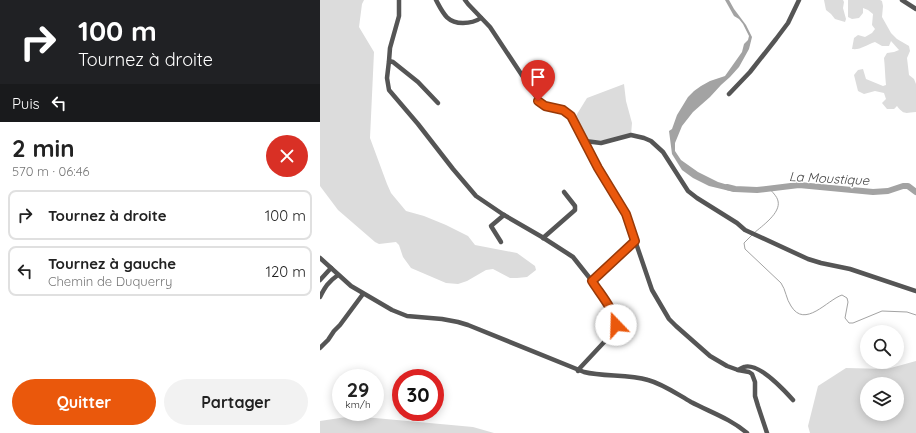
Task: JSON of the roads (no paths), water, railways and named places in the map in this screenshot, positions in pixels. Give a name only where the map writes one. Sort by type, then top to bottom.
[{"type":"street","points":[[399,0],[398,16],[390,48],[387,78],[389,90],[476,196],[573,257],[592,281],[615,318],[616,325],[614,330],[578,371]]},
{"type":"street","points":[[436,0],[441,10],[451,21],[458,23],[471,23],[481,18]]},
{"type":"street","points":[[465,0],[491,30],[538,101],[545,106],[563,110],[571,116],[598,168],[626,214],[652,290],[669,319],[710,356],[727,366],[752,374],[755,382],[755,396],[767,433]]},
{"type":"street","points":[[729,94],[750,72],[788,23],[799,0]]},
{"type":"street","points":[[902,0],[916,9]]},
{"type":"street","points":[[389,62],[393,62],[418,82],[438,103]]},
{"type":"street","points":[[585,141],[601,143],[631,135],[644,138],[663,152],[688,191],[737,222],[745,230],[808,259],[850,269],[916,291]]},
{"type":"street","points":[[543,238],[575,210],[575,206],[564,192]]},
{"type":"street","points":[[501,242],[490,226],[504,215]]},
{"type":"street","points":[[592,281],[635,241]]},
{"type":"street","points":[[320,258],[351,286],[401,314],[458,322],[468,325],[578,371],[648,380],[736,425],[747,433]]},
{"type":"street","points":[[320,280],[331,268]]},
{"type":"street","points":[[320,297],[324,288],[338,275]]},
{"type":"street","points":[[320,348],[340,325],[363,294]]},
{"type":"street","points":[[738,370],[745,366],[762,371],[793,400]]},
{"type":"waterway","name":"La Moustique","points":[[727,187],[757,190],[799,185],[873,192],[888,191],[903,186],[908,186],[916,192]]},
{"type":"waterway","points":[[754,233],[770,219],[777,210],[777,197],[769,188]]},
{"type":"waterway","points":[[752,235],[744,243],[745,249],[781,283],[791,306],[803,315],[816,311],[842,295],[847,298],[848,302],[845,318],[849,323],[853,323],[882,311],[907,312],[916,315]]}]
